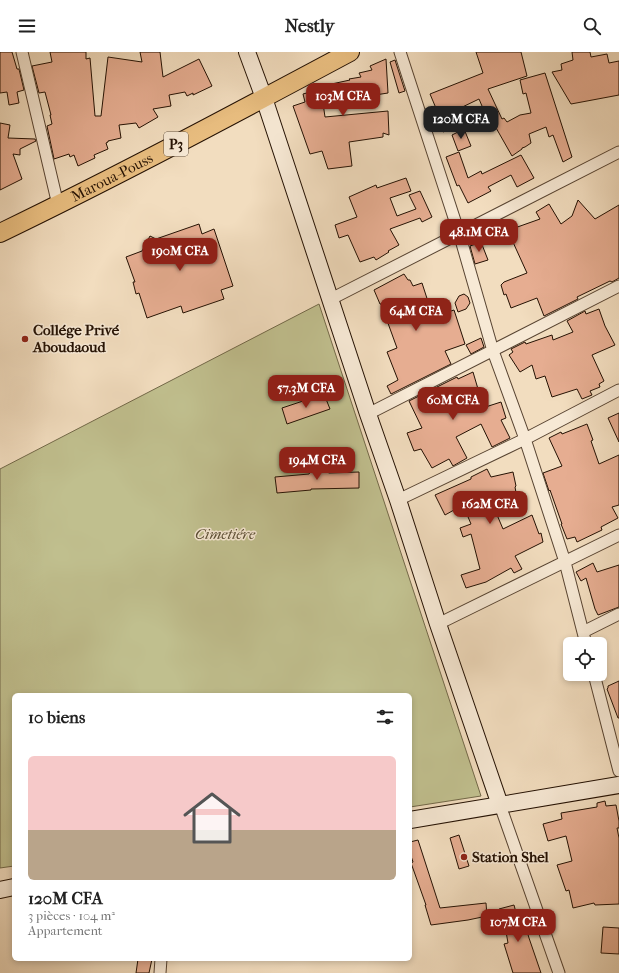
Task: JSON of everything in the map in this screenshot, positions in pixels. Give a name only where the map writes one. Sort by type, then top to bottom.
[{"type":"main road","points":[[247,52],[264,98],[438,624],[500,805]]},
{"type":"main road","name":"Maroua-Pouss","points":[[0,233],[58,205],[350,52]]},
{"type":"main road","points":[[412,820],[619,785]]},
{"type":"main road","points":[[0,890],[12,887]]},
{"type":"street","points":[[22,52],[58,205]]},
{"type":"street","points":[[400,52],[459,233],[493,351],[565,562],[584,637]]},
{"type":"street","points":[[331,299],[619,152]]},
{"type":"street","points":[[368,414],[619,286]]},
{"type":"street","points":[[398,500],[524,439],[619,390]]},
{"type":"street","points":[[438,624],[619,535]]},
{"type":"street","points":[[583,632],[619,614]]},
{"type":"street","points":[[596,681],[617,756],[619,771]]},
{"type":"street","points":[[500,805],[559,973]]},
{"type":"street","points":[[160,973],[161,961]]},
{"type":"green space","name":"Cimetiére","points":[[319,304],[481,796],[412,807],[412,693],[12,693],[12,866],[0,868],[0,469]]},
{"type":"building","points":[[0,52],[12,52],[17,69],[19,69],[24,90],[17,92],[19,103],[9,105],[7,92],[0,93]]},
{"type":"building","points":[[50,52],[86,52],[86,59],[90,58],[95,116],[101,116],[108,57],[142,62],[140,52],[160,52],[163,77],[199,59],[212,86],[193,95],[193,93],[187,96],[185,92],[169,95],[171,106],[153,109],[158,117],[139,128],[136,123],[119,125],[121,138],[108,141],[106,143],[108,149],[94,155],[95,158],[78,166],[74,155],[70,157],[69,154],[54,159],[47,126],[52,124],[51,115],[45,92],[39,93],[32,66],[52,62]]},
{"type":"building","points":[[476,52],[521,52],[527,76],[488,89],[502,119],[504,118],[507,122],[520,115],[531,113],[526,93],[523,94],[520,80],[545,73],[572,157],[563,162],[553,135],[549,137],[546,127],[529,134],[531,143],[512,156],[491,119],[488,120],[479,99],[452,112],[456,127],[443,132],[438,113],[430,94],[483,73]]},
{"type":"building","points":[[572,52],[590,52],[591,57],[607,54],[609,63],[619,61],[619,95],[571,104],[552,72],[562,70],[561,64],[573,60]]},
{"type":"building","points":[[386,59],[388,93],[323,103],[325,117],[388,111],[389,135],[383,133],[383,137],[349,142],[352,166],[328,169],[322,151],[310,154],[293,106],[305,102],[303,94],[328,87],[327,85],[361,77],[359,73],[372,70],[370,66]]},
{"type":"building","points":[[395,60],[405,91],[399,93],[390,62]]},
{"type":"building","points":[[0,123],[10,125],[8,138],[35,139],[36,141],[20,149],[20,155],[13,154],[22,179],[0,190]]},
{"type":"building","points":[[464,129],[471,146],[458,151],[452,135]]},
{"type":"building","points":[[459,152],[468,178],[481,171],[482,174],[521,155],[534,178],[517,187],[511,175],[488,187],[491,191],[468,203],[459,185],[457,186],[446,157]]},
{"type":"building","points":[[406,178],[411,191],[390,198],[397,216],[416,209],[409,195],[420,191],[432,217],[422,222],[420,218],[390,229],[399,245],[376,260],[374,257],[360,262],[348,235],[339,238],[335,225],[357,217],[349,197],[376,185],[377,188]]},
{"type":"building","points":[[578,200],[595,219],[619,205],[619,278],[577,297],[578,299],[544,316],[537,298],[511,308],[506,294],[504,295],[501,285],[504,282],[527,273],[512,240],[504,244],[500,235],[509,230],[540,219],[536,212],[549,204],[561,224],[572,216]]},
{"type":"building","points":[[199,224],[202,234],[214,229],[233,286],[221,290],[224,299],[183,313],[181,306],[147,318],[139,293],[136,294],[133,282],[135,282],[126,257],[142,251],[150,236],[156,239]]},
{"type":"building","points":[[481,242],[488,260],[475,264],[470,246]]},
{"type":"building","points":[[404,274],[413,286],[422,283],[433,317],[454,310],[465,344],[445,351],[451,364],[391,394],[387,386],[398,380],[387,352],[397,348],[381,304],[374,290]]},
{"type":"building","points":[[464,294],[468,297],[470,303],[466,309],[458,312],[455,303],[459,296]]},
{"type":"building","points":[[599,309],[605,326],[615,345],[592,355],[604,381],[599,384],[600,387],[590,391],[592,395],[582,399],[577,389],[552,397],[545,376],[536,379],[532,365],[520,372],[509,355],[513,352],[511,349],[525,342],[526,344],[552,335],[553,340],[573,332],[567,321],[585,311],[586,314]]},
{"type":"building","points":[[481,338],[484,347],[471,354],[466,345]]},
{"type":"building","points":[[473,372],[478,389],[471,391],[473,411],[501,402],[506,418],[501,420],[510,438],[492,447],[481,424],[456,437],[467,458],[453,466],[449,459],[432,468],[421,449],[414,451],[407,433],[422,428],[409,401],[457,377],[458,379]]},
{"type":"building","points":[[324,394],[330,409],[287,424],[282,408]]},
{"type":"building","points":[[619,413],[619,442],[608,418]]},
{"type":"building","points":[[587,424],[599,464],[619,455],[619,505],[612,507],[618,518],[601,527],[602,530],[577,542],[575,537],[567,539],[543,473],[562,466],[549,438],[561,432],[562,434]]},
{"type":"building","points":[[315,464],[329,473],[359,472],[359,488],[311,489],[277,493],[275,477],[309,474]]},
{"type":"building","points":[[487,469],[491,477],[513,472],[517,498],[492,503],[503,529],[532,515],[539,534],[541,533],[543,542],[515,556],[522,569],[514,573],[511,568],[486,582],[466,588],[461,575],[480,569],[471,534],[463,537],[460,528],[471,524],[463,505],[445,515],[435,495],[471,479],[471,477]]},
{"type":"building","points":[[593,563],[597,572],[619,565],[619,607],[598,615],[586,578],[581,581],[576,572]]},
{"type":"building","points":[[619,681],[618,718],[607,689],[608,686]]},
{"type":"building","points":[[605,801],[606,806],[616,805],[619,821],[619,828],[617,828],[619,838],[619,904],[595,905],[594,903],[573,908],[569,890],[566,891],[557,865],[572,861],[566,836],[548,841],[543,824],[562,819],[561,813],[597,807],[597,803]]},
{"type":"building","points":[[459,835],[469,866],[459,869],[450,838]]},
{"type":"building","points":[[418,840],[440,908],[486,903],[487,916],[431,925],[426,905],[412,866],[412,842]]},
{"type":"building","points":[[514,905],[518,920],[523,918],[541,973],[513,973],[504,944],[508,943],[505,926],[503,926],[499,909]]},
{"type":"building","points":[[603,927],[619,928],[619,954],[601,953]]},
{"type":"building","points":[[138,961],[152,961],[149,973],[136,973]]},
{"type":"place","name":"Collége Privé Aboudaoud","points":[[25,339]]},
{"type":"place","name":"Station Shel","points":[[464,857]]}]
